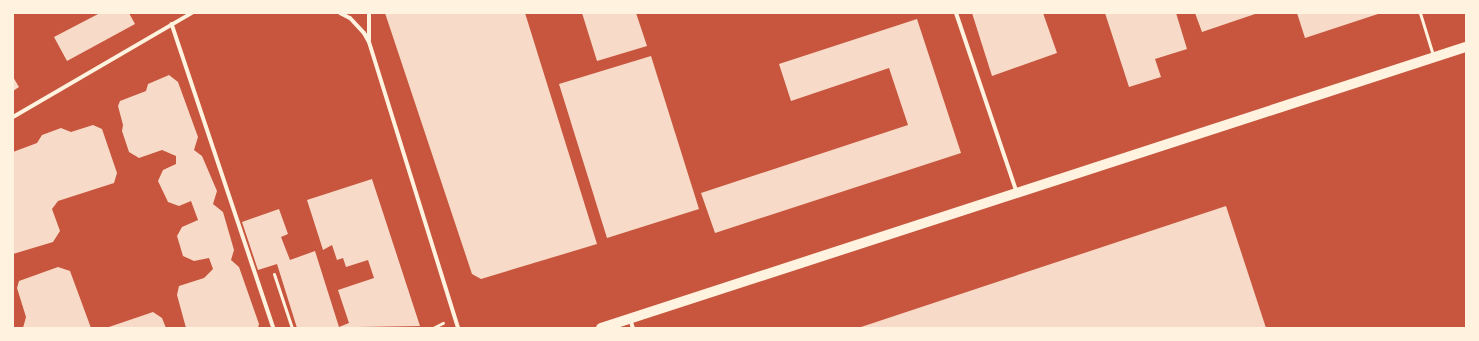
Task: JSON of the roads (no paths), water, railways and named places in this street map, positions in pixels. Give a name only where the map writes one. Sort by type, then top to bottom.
[{"type":"main road","points":[[601,328],[632,323],[1017,193],[1466,47]]},
{"type":"street","points":[[13,117],[192,13]]},
{"type":"street","points":[[340,13],[350,18],[364,32],[369,42],[458,328]]},
{"type":"street","points":[[369,13],[369,42]]},
{"type":"street","points":[[956,13],[1017,193]]},
{"type":"street","points":[[172,24],[274,328]]},
{"type":"lane","points":[[1420,13],[1434,57]]},
{"type":"lane","points":[[274,274],[292,328]]}]
